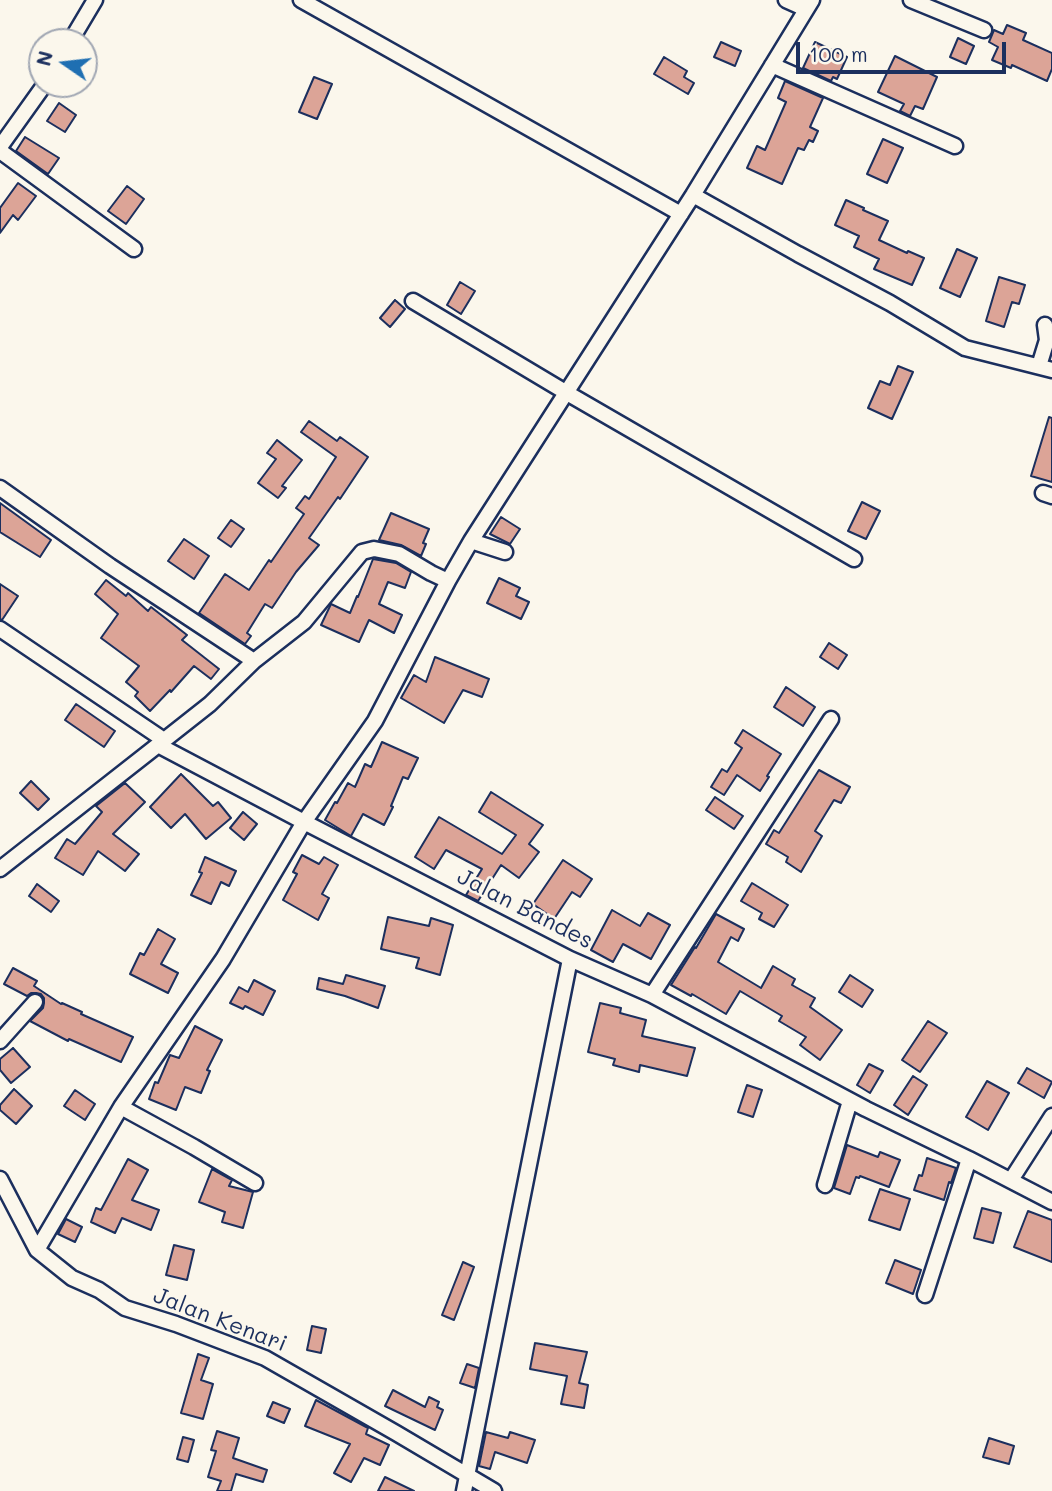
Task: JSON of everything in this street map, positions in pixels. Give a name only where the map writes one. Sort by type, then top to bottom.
[{"type":"street","points":[[78,28],[95,0]]},
{"type":"street","points":[[301,0],[681,214]]},
{"type":"street","points":[[37,1250],[121,1107],[223,959],[304,822],[375,721],[447,581],[471,541],[693,195],[809,4],[786,0]]},
{"type":"street","points":[[911,0],[984,30]]},
{"type":"street","points":[[772,65],[955,146]]},
{"type":"street","points":[[35,98],[0,149],[134,249]]},
{"type":"street","points":[[693,195],[890,303],[955,343],[979,352],[1045,368],[1045,325]]},
{"type":"street","points":[[413,301],[566,393],[854,559]]},
{"type":"street","points":[[0,488],[110,566],[254,661]]},
{"type":"street","points":[[471,541],[505,552]]},
{"type":"street","points":[[0,869],[210,704],[254,661],[304,622],[358,556],[367,550],[399,554],[447,581]]},
{"type":"street","name":"Jalan Bandes","points":[[0,629],[161,742],[304,822],[570,959],[652,995],[850,1101],[1052,1202]]},
{"type":"street","points":[[652,995],[831,719]]},
{"type":"street","points":[[466,1484],[570,959]]},
{"type":"street","points":[[0,1041],[35,1002]]},
{"type":"street","points":[[825,1185],[850,1101]]},
{"type":"street","points":[[121,1107],[255,1183]]},
{"type":"street","points":[[1011,1180],[1052,1116]]},
{"type":"street","points":[[925,1295],[969,1159]]},
{"type":"street","name":"Jalan Kenari","points":[[0,1180],[37,1250],[72,1278],[99,1290],[125,1308],[265,1358],[396,1433],[466,1484],[494,1491]]},
{"type":"building","points":[[1007,25],[1026,33],[1023,40],[1052,53],[1052,69],[1047,81],[1012,65],[1011,68],[992,60],[998,47],[989,42],[994,30],[1003,34]]},
{"type":"building","points":[[958,38],[974,46],[966,64],[950,57]]},
{"type":"building","points":[[721,42],[741,51],[735,66],[714,57]]},
{"type":"building","points":[[815,42],[847,57],[837,79],[833,77],[831,81],[803,68]]},
{"type":"building","points":[[895,56],[937,77],[923,109],[915,106],[910,116],[900,111],[904,104],[878,92]]},
{"type":"building","points":[[664,57],[687,71],[684,77],[694,83],[688,94],[654,74]]},
{"type":"building","points":[[314,77],[332,84],[317,119],[299,112]]},
{"type":"building","points":[[785,81],[823,98],[810,127],[818,131],[813,142],[809,140],[804,150],[798,148],[782,184],[747,168],[757,146],[765,150],[786,102],[778,98]]},
{"type":"building","points":[[59,103],[76,115],[65,132],[47,121]]},
{"type":"building","points":[[25,137],[59,158],[48,174],[16,151]]},
{"type":"building","points":[[883,139],[903,148],[887,183],[867,174]]},
{"type":"building","points":[[18,183],[36,196],[18,220],[13,215],[0,233],[0,208]]},
{"type":"building","points":[[127,186],[144,199],[126,224],[108,211]]},
{"type":"building","points":[[846,200],[888,221],[879,240],[924,258],[912,285],[874,269],[879,259],[854,247],[859,236],[835,225]]},
{"type":"building","points":[[957,249],[977,258],[960,297],[940,288]]},
{"type":"building","points":[[999,277],[1025,285],[1019,304],[1012,302],[1004,327],[986,321]]},
{"type":"building","points":[[460,282],[475,291],[461,314],[447,305]]},
{"type":"building","points":[[395,300],[405,309],[390,327],[380,318]]},
{"type":"building","points":[[898,366],[913,372],[892,419],[868,408],[880,381],[890,385]]},
{"type":"building","points":[[1049,417],[1052,418],[1052,482],[1031,476]]},
{"type":"building","points":[[309,421],[337,441],[340,437],[368,457],[309,538],[319,545],[296,572],[272,608],[265,604],[247,633],[251,636],[245,644],[199,613],[225,574],[249,590],[304,514],[296,508],[305,496],[309,499],[336,457],[301,432]]},
{"type":"building","points":[[277,440],[302,460],[282,486],[286,488],[278,498],[258,483],[276,459],[267,453]]},
{"type":"building","points":[[862,502],[880,511],[866,539],[848,531]]},
{"type":"building","points":[[0,503],[51,540],[40,557],[0,532]]},
{"type":"building","points":[[391,513],[429,529],[421,556],[401,545],[379,540]]},
{"type":"building","points":[[501,517],[520,529],[510,544],[490,534]]},
{"type":"building","points":[[231,520],[244,529],[231,547],[218,538]]},
{"type":"building","points":[[184,539],[209,556],[194,579],[168,561]]},
{"type":"building","points":[[373,559],[396,563],[411,572],[405,588],[388,582],[379,604],[402,615],[394,633],[369,620],[359,642],[321,625],[331,604],[350,613]]},
{"type":"building","points":[[499,578],[520,588],[516,596],[529,602],[521,619],[487,603]]},
{"type":"building","points":[[106,580],[126,596],[128,593],[148,611],[151,607],[187,635],[182,640],[219,669],[211,679],[194,666],[150,711],[135,696],[138,692],[126,682],[139,666],[101,638],[118,614],[95,594]]},
{"type":"building","points":[[0,584],[18,596],[2,620],[0,619]]},
{"type":"building","points":[[829,643],[847,655],[838,669],[820,657]]},
{"type":"building","points":[[435,657],[489,679],[482,697],[463,690],[444,723],[401,698],[414,675],[426,682]]},
{"type":"building","points":[[786,687],[815,707],[803,726],[774,707]]},
{"type":"building","points":[[76,704],[115,731],[104,747],[65,720]]},
{"type":"building","points":[[743,730],[781,754],[760,791],[737,775],[724,795],[711,787],[722,769],[727,772],[742,748],[735,743]]},
{"type":"building","points":[[382,742],[418,758],[408,779],[403,777],[384,825],[363,814],[351,836],[325,820],[348,783],[355,787],[365,764],[371,767]]},
{"type":"building","points":[[819,770],[850,787],[841,803],[834,800],[815,831],[822,836],[801,872],[786,862],[788,857],[766,844],[774,830],[779,833]]},
{"type":"building","points":[[181,774],[213,806],[218,802],[231,818],[206,839],[185,814],[171,828],[150,807]]},
{"type":"building","points":[[31,781],[49,799],[38,810],[20,793]]},
{"type":"building","points":[[125,783],[145,802],[113,834],[139,854],[125,871],[98,851],[83,875],[55,858],[67,839],[75,844],[102,812],[96,806]]},
{"type":"building","points":[[491,792],[543,825],[529,844],[539,852],[519,878],[501,865],[478,901],[466,895],[482,869],[446,850],[434,869],[415,857],[439,817],[502,854],[516,835],[479,812]]},
{"type":"building","points":[[715,797],[743,816],[734,829],[706,810]]},
{"type":"building","points":[[243,812],[257,824],[244,840],[230,828]]},
{"type":"building","points":[[302,855],[319,864],[324,857],[338,865],[322,894],[329,898],[318,920],[283,900],[297,874],[293,872]]},
{"type":"building","points":[[205,857],[236,871],[229,886],[221,882],[211,904],[191,895],[202,873],[199,872]]},
{"type":"building","points":[[563,860],[592,879],[580,897],[572,892],[554,919],[533,904]]},
{"type":"building","points":[[752,883],[788,905],[774,927],[759,919],[762,913],[741,901]]},
{"type":"building","points":[[37,884],[59,901],[51,912],[29,896]]},
{"type":"building","points":[[612,910],[640,926],[648,913],[670,925],[651,959],[623,944],[613,962],[591,950]]},
{"type":"building","points":[[716,914],[744,929],[738,941],[731,937],[718,962],[761,988],[773,966],[795,979],[792,985],[815,998],[810,1007],[842,1030],[820,1060],[800,1045],[806,1037],[779,1021],[782,1016],[740,991],[726,1014],[671,985]]},
{"type":"building","points":[[388,917],[429,926],[431,918],[453,925],[440,975],[416,968],[419,958],[381,949]]},
{"type":"building","points":[[158,929],[175,939],[161,964],[178,973],[168,993],[130,974],[140,953],[144,955]]},
{"type":"building","points":[[13,968],[37,981],[34,986],[61,1004],[133,1037],[121,1062],[69,1039],[68,1041],[30,1021],[43,1008],[44,998],[36,993],[27,996],[4,984]]},
{"type":"building","points":[[346,975],[385,986],[378,1008],[317,989],[319,978],[343,984]]},
{"type":"building","points":[[850,975],[873,990],[862,1007],[839,992]]},
{"type":"building","points":[[254,980],[275,991],[263,1015],[245,1006],[243,1009],[230,1003],[239,987],[248,992]]},
{"type":"building","points":[[600,1003],[621,1008],[620,1013],[646,1020],[642,1036],[695,1048],[687,1076],[640,1065],[639,1072],[613,1065],[615,1059],[588,1052]]},
{"type":"building","points":[[928,1021],[947,1033],[920,1072],[902,1060]]},
{"type":"building","points":[[195,1026],[222,1040],[207,1070],[210,1071],[201,1093],[185,1087],[176,1110],[149,1099],[170,1055],[179,1058]]},
{"type":"building","points":[[13,1048],[30,1067],[11,1083],[0,1070],[0,1059]]},
{"type":"building","points":[[869,1064],[883,1071],[870,1093],[857,1085]]},
{"type":"building","points":[[1027,1068],[1052,1082],[1044,1098],[1018,1083]]},
{"type":"building","points":[[913,1076],[927,1085],[908,1115],[894,1105]]},
{"type":"building","points":[[987,1081],[1009,1093],[988,1130],[966,1117]]},
{"type":"building","points":[[747,1085],[762,1090],[753,1117],[738,1112]]},
{"type":"building","points":[[14,1089],[32,1106],[16,1124],[0,1110],[0,1105]]},
{"type":"building","points":[[75,1090],[95,1104],[85,1120],[64,1106]]},
{"type":"building","points":[[847,1145],[878,1157],[880,1152],[900,1160],[889,1187],[860,1176],[856,1177],[850,1194],[834,1188]]},
{"type":"building","points":[[927,1158],[956,1168],[944,1200],[914,1190],[919,1175],[922,1176]]},
{"type":"building","points":[[128,1159],[148,1170],[132,1200],[159,1210],[151,1230],[122,1218],[115,1233],[91,1222],[96,1208],[101,1210]]},
{"type":"building","points":[[212,1169],[232,1180],[229,1186],[253,1192],[243,1228],[222,1222],[225,1212],[199,1202]]},
{"type":"building","points":[[880,1189],[910,1199],[900,1230],[869,1220]]},
{"type":"building","points":[[982,1208],[1001,1213],[993,1243],[974,1238]]},
{"type":"building","points":[[1028,1211],[1052,1220],[1052,1262],[1014,1247]]},
{"type":"building","points":[[66,1219],[82,1227],[75,1242],[58,1234]]},
{"type":"building","points":[[174,1245],[194,1250],[187,1280],[166,1275]]},
{"type":"building","points":[[895,1260],[921,1270],[913,1294],[886,1283]]},
{"type":"building","points":[[463,1262],[474,1267],[454,1320],[442,1315]]},
{"type":"building","points":[[312,1326],[326,1329],[321,1353],[307,1350]]},
{"type":"building","points":[[535,1343],[587,1352],[579,1383],[588,1385],[584,1408],[561,1404],[567,1376],[530,1369]]},
{"type":"building","points":[[198,1354],[209,1358],[201,1380],[213,1384],[203,1419],[181,1413]]},
{"type":"building","points":[[467,1364],[479,1368],[475,1388],[460,1383]]},
{"type":"building","points":[[393,1390],[425,1407],[429,1397],[439,1402],[437,1407],[443,1410],[435,1430],[385,1406]]},
{"type":"building","points":[[316,1400],[368,1428],[366,1434],[389,1445],[380,1465],[364,1458],[351,1482],[334,1473],[350,1444],[305,1426]]},
{"type":"building","points":[[273,1402],[290,1409],[284,1423],[267,1416]]},
{"type":"building","points":[[217,1431],[239,1438],[233,1458],[267,1470],[263,1482],[236,1474],[231,1491],[217,1491],[221,1481],[208,1477],[216,1451],[211,1450]]},
{"type":"building","points":[[486,1432],[508,1438],[510,1432],[535,1440],[527,1463],[495,1452],[490,1469],[479,1466]]},
{"type":"building","points":[[183,1437],[194,1440],[188,1462],[177,1459]]},
{"type":"building","points":[[989,1438],[1014,1446],[1009,1464],[983,1457]]},
{"type":"building","points":[[385,1477],[414,1491],[378,1491]]}]
